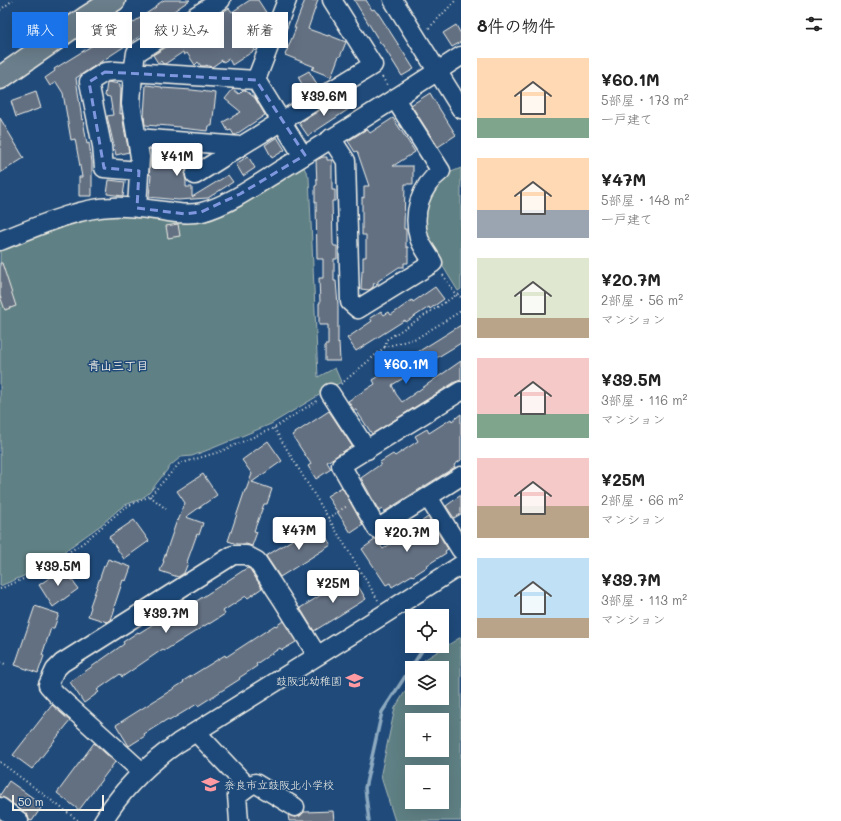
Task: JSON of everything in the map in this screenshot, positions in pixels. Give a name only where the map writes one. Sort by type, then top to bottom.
[{"type":"main road","points":[[0,78],[87,17],[114,0]]},
{"type":"street","points":[[137,208],[140,157],[131,104],[136,53],[221,0]]},
{"type":"street","points":[[256,80],[287,0]]},
{"type":"street","points":[[195,175],[373,65],[332,0]]},
{"type":"street","points":[[392,0],[461,109]]},
{"type":"street","points":[[0,241],[80,212],[98,208],[137,208],[185,214],[201,212],[217,207],[305,156],[461,56]]},
{"type":"street","points":[[139,171],[104,168],[102,146],[89,82],[105,72],[115,70],[256,80]]},
{"type":"street","points":[[256,80],[298,148],[305,156]]},
{"type":"street","points":[[331,138],[346,161],[350,302],[358,309],[433,263],[420,240],[416,223],[417,208],[423,191],[432,178],[441,171],[395,99]]},
{"type":"street","points":[[137,138],[241,146]]},
{"type":"street","points":[[461,391],[341,466],[377,529],[461,476]]},
{"type":"street","points":[[330,393],[366,450]]},
{"type":"street","points":[[428,497],[461,550]]},
{"type":"street","points":[[142,772],[57,695],[48,685],[55,670],[62,663],[233,555],[246,555],[257,561],[317,655]]},
{"type":"street","points":[[103,821],[127,788],[142,772],[158,757],[178,742],[461,565]]},
{"type":"street","points":[[196,732],[248,787]]},
{"type":"street","points":[[239,821],[237,795],[255,783],[295,807]]},
{"type":"street","points":[[0,807],[19,821]]},
{"type":"path","points":[[0,10],[12,0]]},
{"type":"path","points":[[429,28],[456,0]]},
{"type":"path","points":[[373,65],[395,99]]},
{"type":"path","points":[[433,263],[456,295],[461,297]]},
{"type":"path","points":[[385,348],[386,340],[461,292]]},
{"type":"path","points":[[0,588],[35,574],[84,543],[124,508],[150,496],[179,464],[219,452],[274,428],[330,393],[385,348],[417,338],[461,311]]},
{"type":"path","points":[[274,428],[386,613]]},
{"type":"path","points":[[150,496],[166,509]]},
{"type":"path","points":[[328,518],[360,498]]},
{"type":"path","points":[[0,662],[5,664]]},
{"type":"path","points":[[0,762],[79,821]]},
{"type":"highlighted area","points":[[105,72],[256,80],[305,155],[240,194],[201,212],[185,214],[137,208],[139,171],[104,168],[89,82]]},
{"type":"green space","points":[[302,164],[309,177],[318,377],[335,368],[341,382],[271,424],[192,456],[181,457],[171,465],[149,493],[141,499],[125,505],[101,525],[48,563],[31,573],[0,586],[0,247],[99,213],[169,218]]},
{"type":"green space","points":[[461,168],[461,289],[458,291],[427,237],[423,218],[428,197],[449,173]]},
{"type":"green space","points":[[461,637],[461,821],[395,821],[382,780],[381,773],[395,708],[405,692],[405,705],[449,705],[449,661],[423,661],[435,653],[449,653],[449,644]]},
{"type":"building","points":[[164,0],[190,0],[173,12],[149,12],[156,7],[155,6]]},
{"type":"building","points":[[250,0],[258,0],[266,12],[232,12]]},
{"type":"building","points":[[305,0],[318,0],[308,29],[346,42],[331,77],[311,69],[315,67],[285,55],[296,28],[294,28]]},
{"type":"building","points":[[354,0],[366,0],[372,10],[374,9],[378,13],[414,69],[402,76]]},
{"type":"building","points":[[229,8],[232,12],[232,48],[254,48],[255,50],[232,65],[229,59],[223,62],[222,60],[212,67],[207,65],[201,66],[198,62],[195,65],[187,53],[184,55],[183,52],[165,64],[161,61],[158,63],[153,55],[165,48],[224,48],[224,12],[223,12]]},
{"type":"building","points":[[140,18],[140,36],[132,41],[132,23]]},
{"type":"building","points":[[456,25],[461,34],[461,42],[452,47],[443,33]]},
{"type":"building","points":[[88,48],[122,48],[76,78],[82,120],[83,119],[87,144],[89,143],[92,162],[92,196],[79,196],[79,177],[82,177],[75,139],[71,140],[63,93],[56,82],[50,86],[45,78],[55,71],[54,69]]},
{"type":"building","points":[[309,71],[317,84],[306,91],[298,77]]},
{"type":"building","points":[[108,82],[120,84],[120,114],[122,113],[129,152],[116,155],[107,116],[113,115],[110,97],[105,96]]},
{"type":"building","points":[[146,85],[216,93],[212,126],[209,126],[208,131],[180,127],[145,125],[144,116]]},
{"type":"building","points":[[233,89],[239,94],[245,90],[255,98],[265,115],[235,135],[231,130],[228,131],[223,122],[241,112],[225,99]]},
{"type":"building","points":[[36,92],[41,108],[16,117],[11,101]]},
{"type":"building","points":[[430,93],[456,135],[438,147],[411,105]]},
{"type":"building","points":[[342,97],[349,109],[308,136],[299,123]]},
{"type":"building","points":[[0,118],[24,158],[0,173]]},
{"type":"building","points":[[393,118],[415,152],[393,166],[413,166],[413,184],[405,184],[404,229],[406,229],[408,263],[404,263],[404,267],[399,267],[378,281],[378,284],[374,283],[373,287],[369,290],[361,289],[363,257],[366,257],[366,235],[362,235],[362,197],[364,198],[364,186],[369,186],[357,151],[355,152],[348,141],[367,129],[370,133]]},
{"type":"building","points":[[277,137],[285,150],[272,158],[265,145]]},
{"type":"building","points":[[152,150],[193,153],[192,163],[188,163],[185,175],[186,187],[192,187],[192,197],[228,175],[233,182],[208,198],[178,200],[149,197],[151,175],[149,174]]},
{"type":"building","points":[[248,156],[255,168],[243,176],[236,164]]},
{"type":"building","points":[[327,157],[327,160],[332,160],[332,190],[335,190],[335,201],[332,201],[333,244],[334,246],[337,246],[337,259],[334,259],[334,281],[336,281],[338,305],[338,343],[339,342],[340,361],[325,361],[325,345],[328,345],[328,325],[319,325],[319,278],[323,278],[323,259],[317,259],[315,186],[317,185],[316,160]]},
{"type":"building","points":[[109,180],[125,182],[123,196],[107,194]]},
{"type":"building","points":[[178,224],[180,236],[168,238],[166,226]]},
{"type":"building","points":[[0,263],[2,263],[16,306],[5,310],[0,296]]},
{"type":"building","points":[[435,287],[444,299],[430,309],[429,307],[406,322],[405,320],[356,351],[347,338],[372,321],[370,318],[381,311],[384,315],[389,312],[391,315],[412,300],[413,302]]},
{"type":"building","points":[[461,325],[461,343],[392,385],[402,402],[461,361],[461,380],[455,382],[372,434],[348,401],[375,384],[373,380]]},
{"type":"building","points":[[329,411],[352,446],[327,462],[331,469],[316,479],[308,466],[311,464],[292,435]]},
{"type":"building","points":[[461,414],[461,460],[454,465],[455,467],[384,512],[382,509],[379,511],[361,478],[381,464],[380,462],[393,454],[395,456],[418,441],[415,436],[427,429],[429,433],[451,419],[452,421]]},
{"type":"building","points":[[268,441],[282,461],[252,482],[272,489],[267,504],[264,504],[254,531],[257,532],[252,546],[228,541],[252,474],[242,460]]},
{"type":"building","points":[[203,474],[217,495],[186,517],[203,523],[199,535],[197,534],[184,573],[178,577],[160,571],[177,520],[178,521],[185,503],[177,491]]},
{"type":"building","points":[[342,487],[363,525],[351,533],[327,496]]},
{"type":"building","points":[[461,495],[461,514],[454,518],[446,506]]},
{"type":"building","points":[[428,517],[448,549],[445,551],[446,553],[413,576],[412,575],[392,587],[390,583],[386,585],[362,549],[376,539],[383,549]]},
{"type":"building","points":[[134,520],[149,541],[124,559],[109,537]]},
{"type":"building","points":[[318,524],[331,545],[280,577],[266,556]]},
{"type":"building","points":[[108,559],[131,567],[126,581],[123,580],[111,620],[107,622],[88,616],[104,566]]},
{"type":"building","points":[[64,568],[78,589],[53,607],[39,585]]},
{"type":"building","points":[[247,568],[250,569],[262,588],[248,598],[246,596],[223,611],[225,614],[164,651],[163,649],[122,677],[120,674],[97,690],[99,692],[84,703],[70,682],[124,644],[123,642],[138,632],[139,633],[190,601],[192,604]]},
{"type":"building","points":[[352,576],[366,599],[314,631],[300,608]]},
{"type":"building","points":[[35,606],[59,614],[54,628],[51,628],[38,673],[15,665]]},
{"type":"building","points":[[283,621],[296,642],[282,650],[280,648],[256,664],[257,666],[239,678],[240,679],[198,706],[197,704],[169,721],[168,719],[144,734],[145,736],[129,746],[116,725],[184,682],[183,681],[225,655],[226,657]]},
{"type":"building","points":[[52,705],[70,721],[32,769],[13,755]]},
{"type":"building","points":[[94,743],[115,762],[79,810],[57,793]]},
{"type":"building","points":[[9,781],[43,805],[32,821],[29,820],[25,813],[6,799],[0,797]]},
{"type":"building","points":[[333,811],[334,821],[289,821],[288,815],[295,817],[300,816],[304,812]]},
{"type":"waterway","points":[[369,821],[365,788],[382,712],[420,653]]},
{"type":"place","name":"鼓阪北幼稚園","points":[[355,681]]},
{"type":"place","name":"奈良市立鼓阪北小学校","points":[[211,785]]},
{"type":"district","name":"青山三丁目","points":[[118,366]]}]
